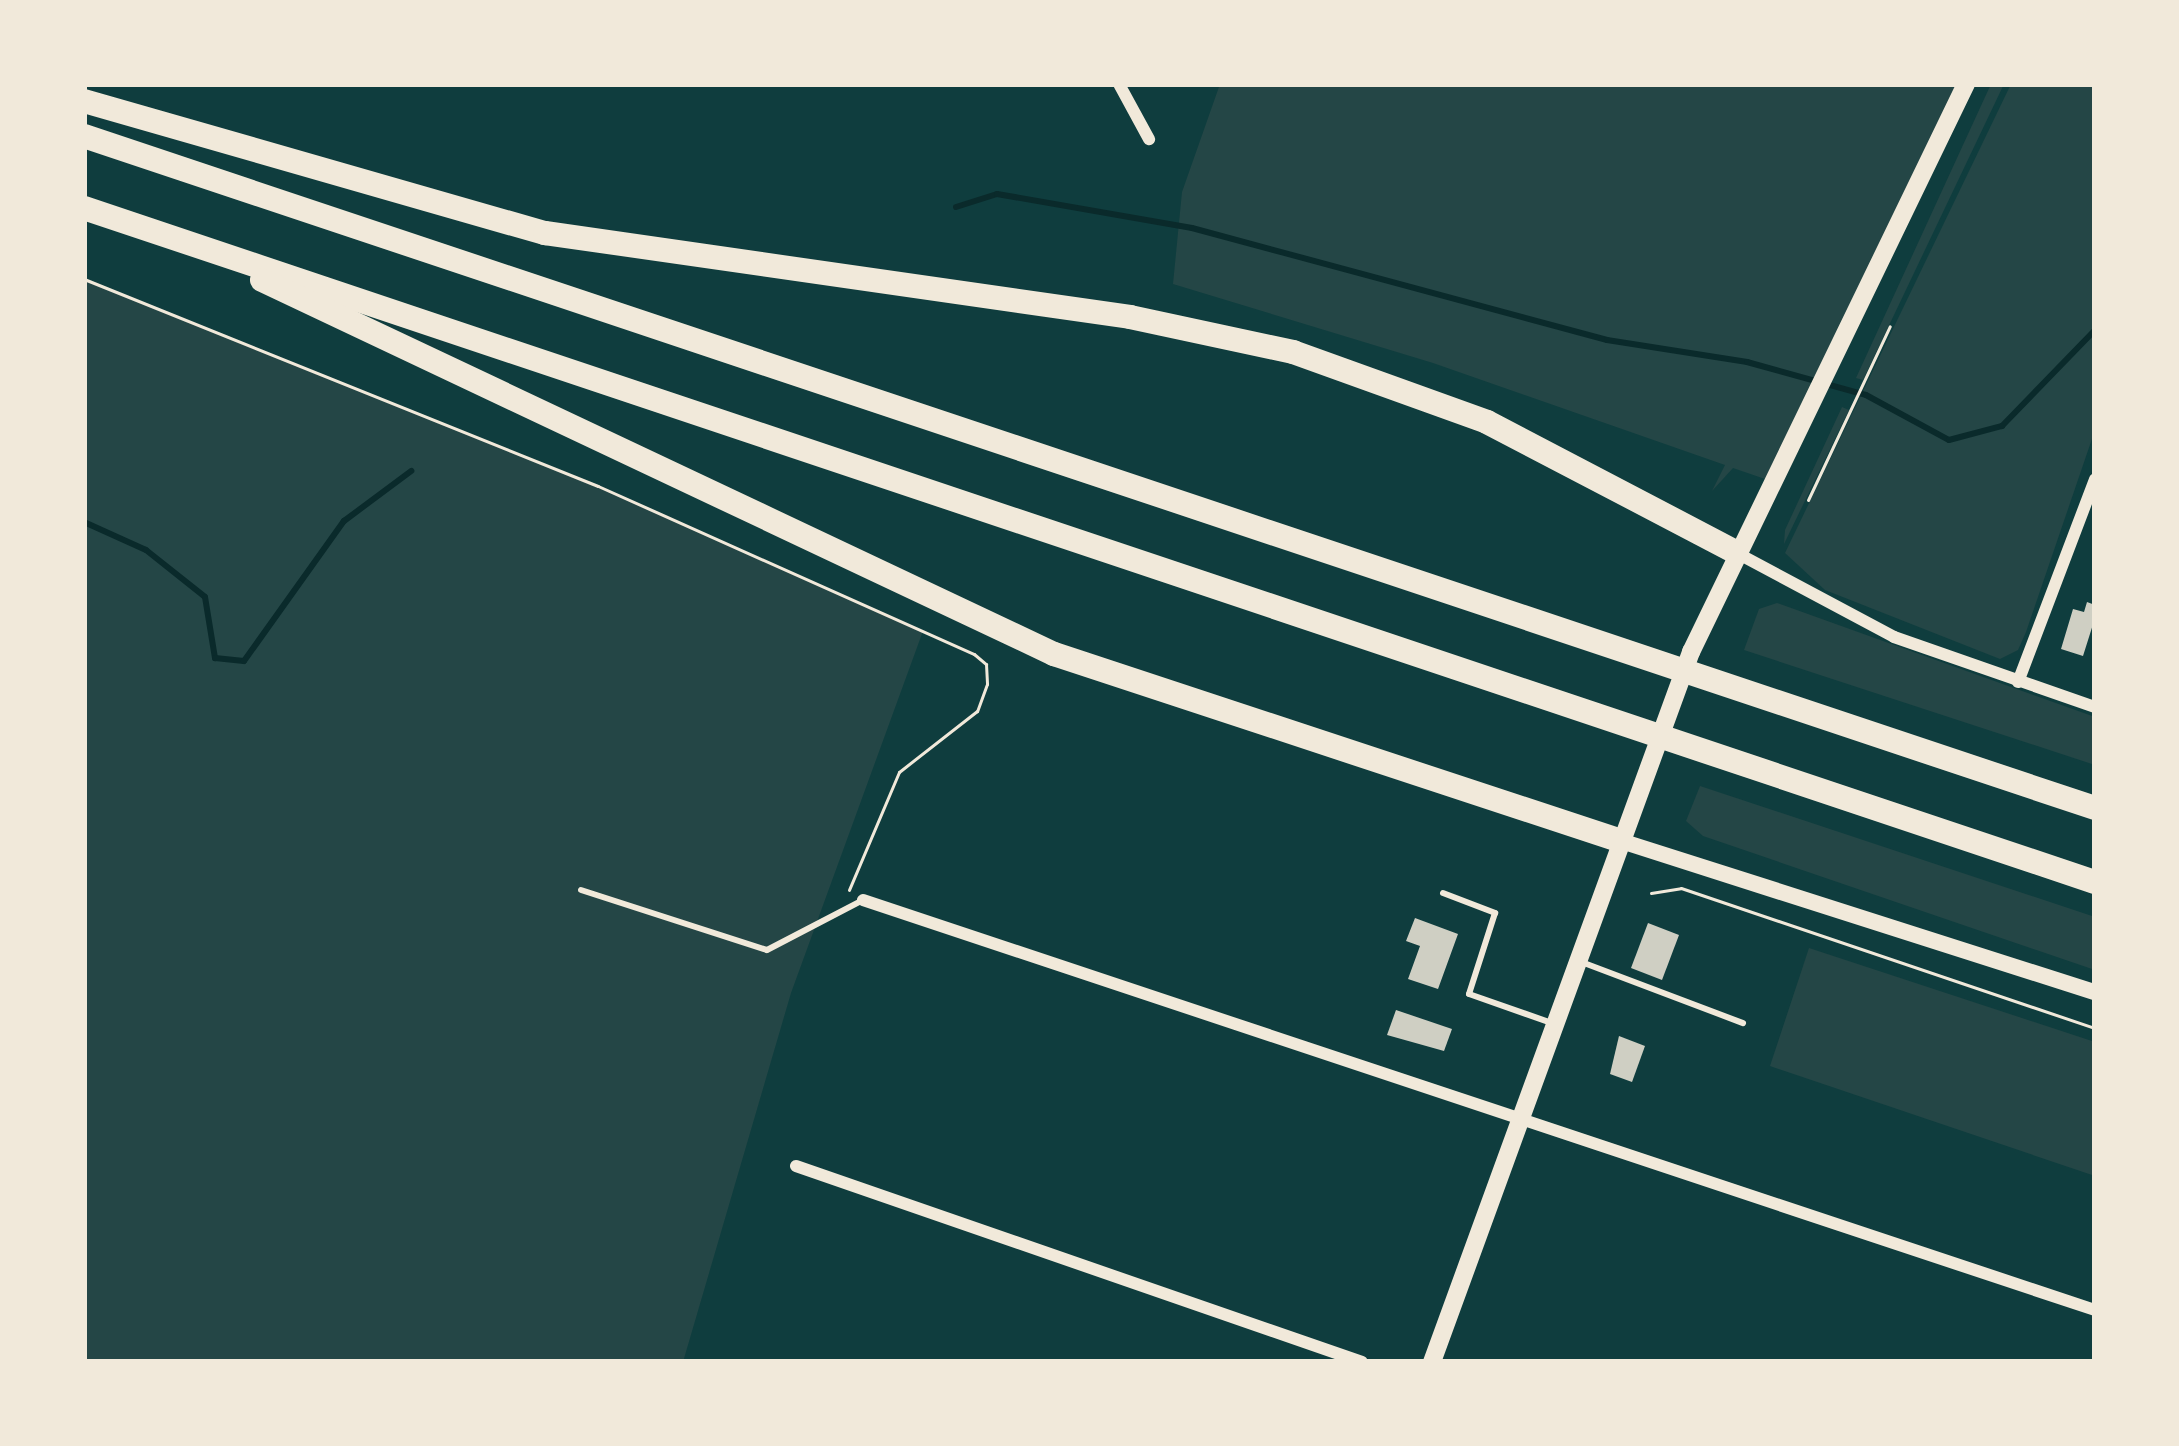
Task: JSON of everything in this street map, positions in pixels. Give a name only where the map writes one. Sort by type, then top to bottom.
[{"type":"highway","points":[[84,101],[545,232],[1130,317],[1310,357],[1487,422],[1734,551]]},
{"type":"highway","points":[[84,136],[2095,808]]},
{"type":"highway","points":[[84,208],[2095,882]]},
{"type":"highway","points":[[190,244],[362,332],[536,406],[1054,655],[1621,841]]},
{"type":"main road","points":[[1432,1362],[1575,960],[1734,551],[1966,84]]},
{"type":"street","points":[[1119,84],[1148,139]]},
{"type":"street","points":[[2018,682],[2095,479]]},
{"type":"street","points":[[1734,551],[1863,623],[2095,707]]},
{"type":"street","points":[[1621,841],[2095,992]]},
{"type":"street","points":[[863,900],[1520,1113],[2095,1310]]},
{"type":"street","points":[[796,1166],[1362,1362]]},
{"type":"lane","points":[[581,890],[767,950],[863,900]]},
{"type":"lane","points":[[1443,893],[1495,914],[1469,994],[1552,1023]]},
{"type":"lane","points":[[1575,960],[1743,1023]]},
{"type":"path","points":[[84,279],[598,486],[974,654],[986,664],[988,684],[977,711],[898,772],[842,908]]},
{"type":"path","points":[[1808,500],[1890,326]]},
{"type":"path","points":[[1651,893],[1681,888],[2095,1028]]},
{"type":"shaded area","points":[[1220,84],[1966,84],[1768,480],[1733,468],[1712,491],[1725,465],[1433,363],[1173,284],[1182,192]]},
{"type":"shaded area","points":[[1991,84],[2004,84],[1863,380],[1856,378]]},
{"type":"shaded area","points":[[2011,84],[2095,84],[2095,430],[2026,632],[2018,650],[2000,659],[1825,590],[1785,553]]},
{"type":"shaded area","points":[[84,279],[598,486],[923,631],[791,993],[683,1362],[84,1362]]},
{"type":"shaded area","points":[[1842,407],[1849,410],[1784,544],[1785,530]]},
{"type":"shaded area","points":[[1777,603],[2095,717],[2095,765],[1744,650],[1759,609]]},
{"type":"shaded area","points":[[1700,786],[2095,917],[2095,970],[1703,836],[1686,821]]},
{"type":"shaded area","points":[[1809,948],[2095,1042],[2095,1176],[1770,1066]]},
{"type":"building","points":[[2087,602],[2095,605],[2095,618],[2083,656],[2061,649],[2073,609],[2084,612]]},
{"type":"building","points":[[1415,918],[1458,934],[1438,989],[1408,979],[1420,946],[1406,941]]},
{"type":"building","points":[[1648,923],[1679,935],[1662,980],[1631,968]]},
{"type":"building","points":[[1396,1010],[1452,1029],[1444,1051],[1387,1035]]},
{"type":"building","points":[[1619,1036],[1645,1046],[1632,1082],[1610,1074]]},
{"type":"waterway","points":[[956,207],[997,194],[1192,228],[1607,340],[1747,362],[1866,395],[1949,440],[2002,426],[2095,330]]},
{"type":"waterway","points":[[84,522],[146,550],[205,597],[215,658],[244,661],[344,521],[411,471]]}]
